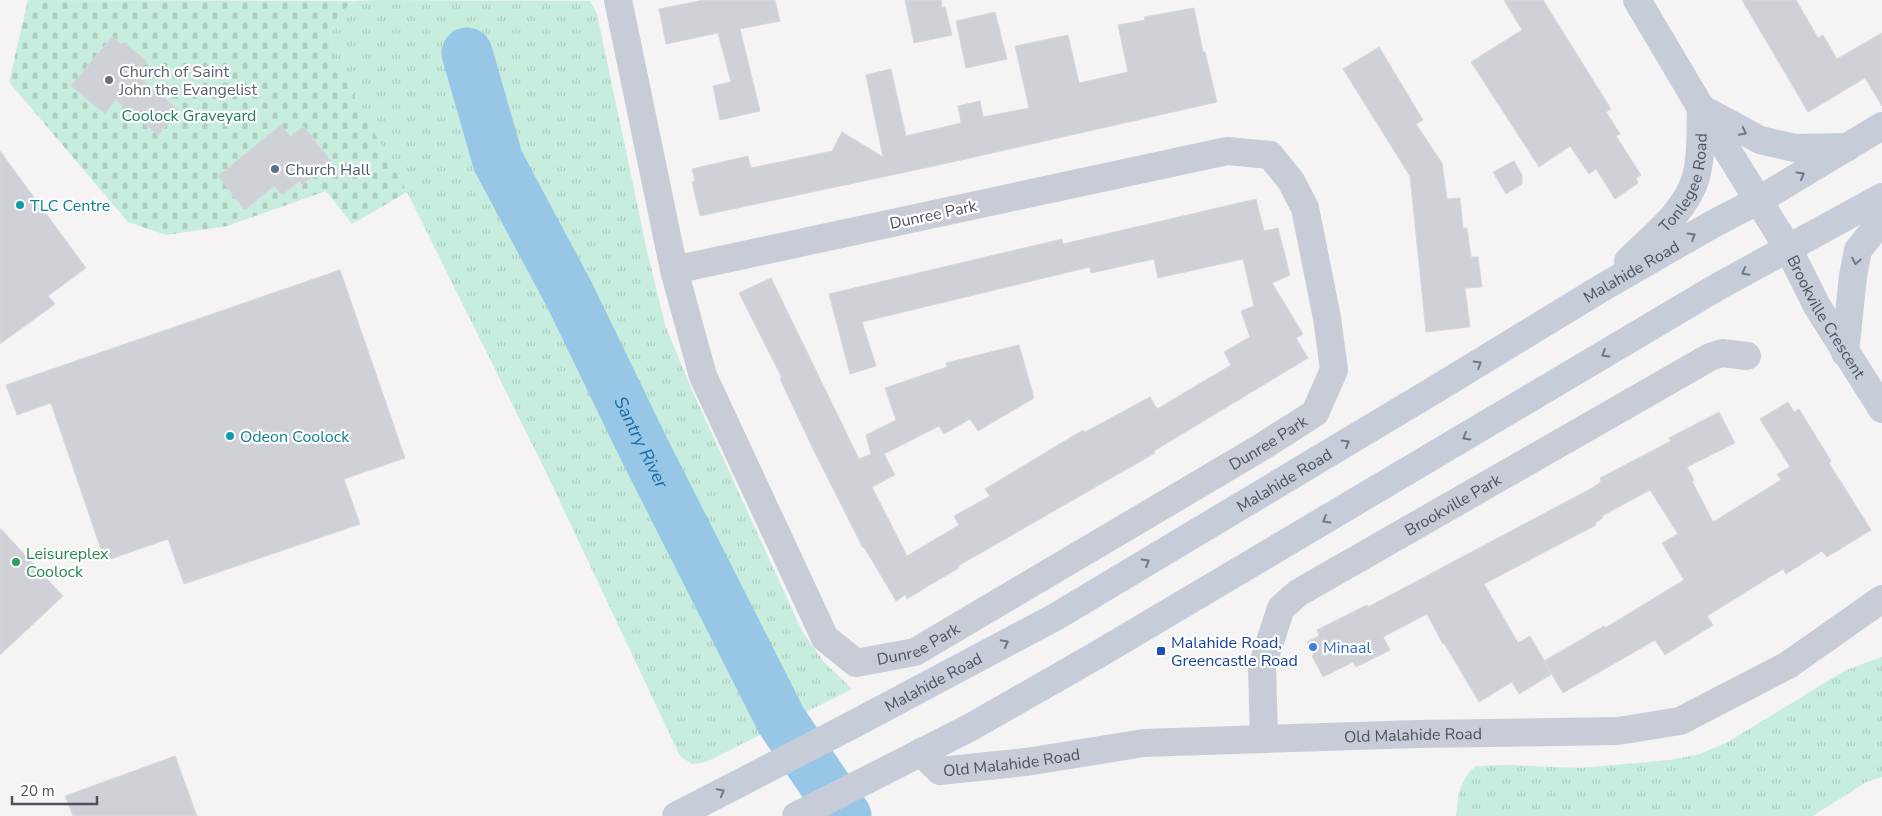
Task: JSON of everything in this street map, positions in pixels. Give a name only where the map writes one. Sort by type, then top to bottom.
[{"type":"main road","name":"Tonlegee Road","points":[[1637,0],[1701,108],[1788,248]]},
{"type":"main road","name":"Tonlegee Road","points":[[1600,289],[1669,220],[1689,194],[1696,177],[1701,146],[1701,108]]},
{"type":"main road","points":[[1701,108],[1760,140],[1794,148],[1848,147]]},
{"type":"main road","name":"Malahide Road","points":[[676,816],[1057,616],[1600,289],[1713,224],[1759,200],[1882,126]]},
{"type":"main road","points":[[804,812],[970,727],[1096,655],[1719,286],[1882,197]]},
{"type":"main road","points":[[1845,353],[1853,276],[1858,250],[1882,220]]},
{"type":"main road","name":"Brookville Crescent","points":[[1788,248],[1807,290],[1845,353],[1882,408]]},
{"type":"street","name":"Dunree Park","points":[[618,0],[674,270],[703,376],[825,638],[856,663],[915,652],[1260,448],[1315,414],[1334,370],[1327,318],[1305,208],[1290,181],[1270,155],[1227,151],[674,270]]},
{"type":"street","name":"Brookville Park","points":[[1264,738],[1262,666],[1281,608],[1298,593],[1710,357],[1722,353],[1747,356]]},
{"type":"street","name":"Old Malahide Road","points":[[921,752],[940,771],[1026,762],[1144,743],[1264,738],[1618,731],[1680,721],[1788,665],[1882,600]]},
{"type":"green space","name":"Coolock Graveyard","points":[[28,0],[354,1],[339,14],[331,33],[335,61],[407,192],[352,224],[326,191],[227,226],[166,235],[128,222],[9,82]]},
{"type":"green space","points":[[354,1],[590,1],[597,14],[647,251],[665,325],[691,388],[802,631],[824,662],[852,689],[706,762],[692,764],[680,756],[545,470],[407,192],[335,61],[331,33],[339,14]]},
{"type":"green space","points":[[1882,657],[1882,777],[1866,782],[1813,816],[1456,816],[1460,789],[1466,777],[1476,766],[1506,765],[1579,768],[1670,760],[1700,754],[1728,742],[1844,671]]},
{"type":"building","points":[[704,0],[775,0],[780,21],[740,29],[760,111],[720,120],[713,86],[731,82],[718,33],[666,44],[659,9]]},
{"type":"building","points":[[905,0],[941,0],[942,8],[945,7],[952,35],[914,43]]},
{"type":"building","points":[[1504,0],[1543,0],[1611,109],[1606,112],[1620,134],[1616,136],[1641,175],[1636,178],[1638,183],[1615,199],[1596,169],[1589,174],[1570,146],[1539,167],[1471,62],[1522,30]]},
{"type":"building","points":[[1742,0],[1796,0],[1818,38],[1823,35],[1837,59],[1882,33],[1882,106],[1865,78],[1808,112]]},
{"type":"building","points":[[1194,8],[1203,52],[1205,52],[1217,102],[948,163],[700,216],[692,182],[695,181],[692,169],[748,156],[751,168],[832,151],[842,132],[883,157],[866,75],[891,69],[906,136],[961,123],[958,106],[980,101],[983,117],[1029,108],[1015,46],[1068,35],[1079,83],[1128,72],[1118,25],[1145,20],[1144,17]]},
{"type":"building","points":[[995,12],[1007,59],[966,68],[956,21]]},
{"type":"building","name":"Church of Saint John the Evangelist","points":[[112,37],[121,44],[123,42],[147,61],[136,75],[179,110],[158,135],[116,100],[105,114],[71,86]]},
{"type":"building","points":[[1379,47],[1423,120],[1416,124],[1442,163],[1447,199],[1460,198],[1463,228],[1467,228],[1471,257],[1478,257],[1482,287],[1465,288],[1470,327],[1426,332],[1410,176],[1343,69]]},
{"type":"building","name":"Church Hall","points":[[281,125],[291,137],[303,126],[331,161],[302,185],[300,181],[282,195],[274,186],[245,210],[218,176]]},
{"type":"building","name":"TLC Centre","points":[[0,151],[86,268],[48,296],[55,304],[0,344]]},
{"type":"building","points":[[1514,161],[1522,175],[1522,184],[1506,194],[1493,172]]},
{"type":"building","points":[[1256,199],[1264,231],[1278,228],[1290,275],[1272,283],[1303,334],[1296,338],[1308,358],[1154,451],[1155,453],[958,566],[959,568],[907,599],[905,595],[896,601],[863,548],[814,451],[780,379],[782,378],[739,293],[771,278],[859,459],[871,454],[866,435],[896,420],[885,388],[947,367],[946,363],[1019,345],[1034,398],[978,431],[970,419],[944,434],[939,426],[884,454],[895,475],[872,487],[907,556],[959,525],[954,516],[990,496],[985,489],[1083,430],[1085,432],[1150,397],[1157,409],[1231,365],[1224,352],[1250,337],[1241,311],[1254,306],[1243,259],[1158,278],[1154,259],[1091,273],[1090,267],[862,322],[876,366],[850,374],[829,294],[1062,239],[1063,244]]},
{"type":"building","name":"Odeon Coolock","points":[[340,270],[405,458],[344,479],[360,524],[184,584],[168,539],[105,561],[51,403],[17,415],[6,385]]},
{"type":"building","points":[[1788,402],[1794,412],[1799,409],[1831,461],[1829,463],[1871,530],[1827,557],[1822,551],[1786,574],[1783,569],[1707,616],[1713,625],[1665,655],[1655,640],[1563,693],[1552,674],[1519,694],[1512,682],[1479,702],[1427,614],[1383,637],[1390,650],[1356,667],[1353,662],[1323,677],[1307,642],[1319,636],[1317,630],[1367,605],[1368,607],[1592,488],[1601,482],[1600,478],[1671,441],[1669,438],[1719,412],[1735,443],[1687,467],[1713,522],[1781,480],[1777,474],[1790,467],[1760,419]],"holes":[[[1650,490],[1678,534],[1662,543],[1684,580],[1605,628],[1604,626],[1544,661],[1530,636],[1518,643],[1484,584],[1596,525],[1595,523],[1603,518],[1602,516]]]},
{"type":"building","name":"Leisureplex Coolock","points":[[0,528],[63,596],[0,655]]},
{"type":"building","points":[[175,756],[197,816],[73,816],[65,796]]},
{"type":"waterway","name":"Santry River","points":[[467,53],[498,161],[570,296],[645,451],[781,720],[846,816]]},
{"type":"place","name":"Church of Saint John the Evangelist","points":[[109,80]]},
{"type":"place","name":"Church Hall","points":[[275,169]]},
{"type":"place","name":"TLC Centre","points":[[20,205]]},
{"type":"place","name":"Odeon Coolock","points":[[230,436]]},
{"type":"place","name":"Leisureplex Coolock","points":[[16,562]]},
{"type":"place","name":"Minaal","points":[[1313,647]]},
{"type":"place","name":"Malahide Road, Greencastle Road","points":[[1161,651]]}]
